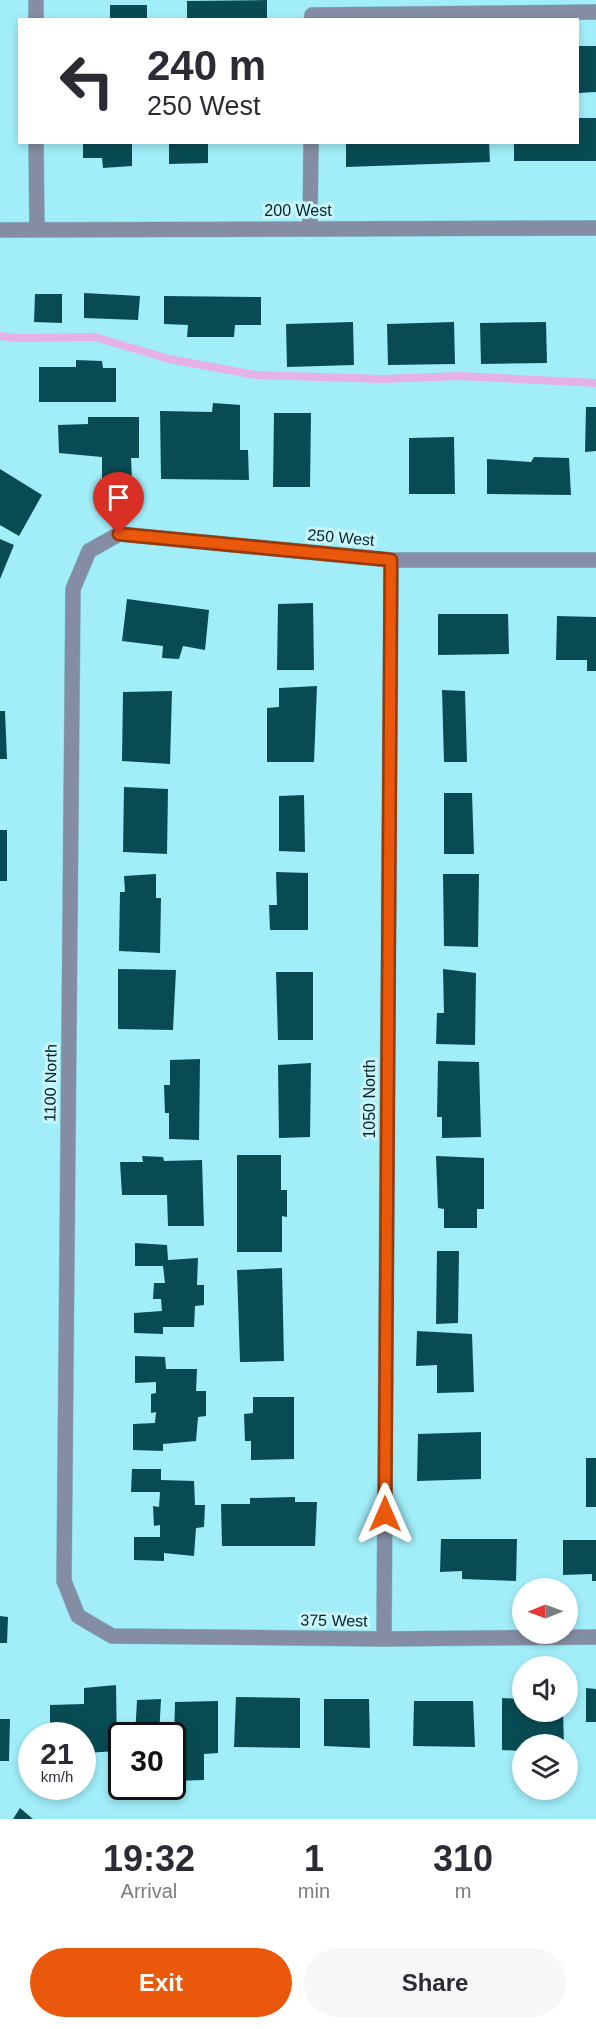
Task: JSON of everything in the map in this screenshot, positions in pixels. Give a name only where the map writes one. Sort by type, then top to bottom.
[{"type":"street","points":[[36,0],[36,18]]},
{"type":"street","points":[[312,17],[596,12]]},
{"type":"street","points":[[36,144],[37,230]]},
{"type":"street","points":[[310,144],[310,227]]},
{"type":"street","name":"200 West","points":[[0,230],[310,227],[596,228]]},
{"type":"street","name":"250 West","points":[[88,551],[119,534],[391,560],[596,560]]},
{"type":"street","name":"1100 North","points":[[78,1616],[64,1581],[73,589],[88,551]]},
{"type":"street","name":"1050 North","points":[[384,1639],[391,560]]},
{"type":"street","name":"375 West","points":[[78,1616],[112,1636],[384,1639],[596,1637]]},
{"type":"building","points":[[267,0],[267,18],[187,18],[187,1]]},
{"type":"building","points":[[110,5],[147,5],[147,18],[110,18]]},
{"type":"building","points":[[579,46],[596,46],[596,92],[579,93]]},
{"type":"building","points":[[579,118],[596,118],[596,161],[514,161],[514,144],[579,144]]},
{"type":"building","points":[[83,144],[132,144],[132,166],[103,168],[102,158],[83,158]]},
{"type":"building","points":[[169,144],[208,144],[208,163],[169,164]]},
{"type":"building","points":[[346,144],[489,144],[490,162],[346,167]]},
{"type":"building","points":[[84,293],[140,296],[138,320],[84,318]]},
{"type":"building","points":[[35,294],[62,294],[62,323],[34,322]]},
{"type":"building","points":[[164,296],[261,297],[261,325],[235,325],[234,337],[187,337],[188,325],[164,324]]},
{"type":"building","points":[[353,322],[354,365],[287,367],[286,324]]},
{"type":"building","points":[[454,322],[455,364],[388,365],[387,324]]},
{"type":"building","points":[[546,322],[547,363],[481,364],[480,323]]},
{"type":"building","points":[[76,360],[102,361],[103,368],[116,368],[116,402],[39,402],[39,367],[76,367]]},
{"type":"building","points":[[213,403],[240,405],[240,450],[248,450],[249,480],[161,479],[160,411],[212,412]]},
{"type":"building","points":[[586,407],[596,407],[596,451],[585,452]]},
{"type":"building","points":[[274,413],[311,413],[310,487],[273,487]]},
{"type":"building","points":[[88,417],[139,417],[139,458],[131,458],[132,480],[102,480],[102,457],[59,453],[58,425],[88,424]]},
{"type":"building","points":[[454,437],[455,494],[409,494],[409,438]]},
{"type":"building","points":[[534,457],[569,458],[571,495],[487,494],[487,459],[531,462]]},
{"type":"building","points":[[0,469],[42,495],[19,536],[0,525]]},
{"type":"building","points":[[0,539],[14,545],[0,579]]},
{"type":"building","points":[[127,599],[209,610],[205,650],[183,646],[179,659],[162,658],[163,646],[122,641]]},
{"type":"building","points":[[313,603],[314,670],[277,670],[278,604]]},
{"type":"building","points":[[438,614],[508,614],[509,654],[438,655]]},
{"type":"building","points":[[557,616],[596,617],[596,671],[587,671],[587,660],[556,660]]},
{"type":"building","points":[[317,686],[314,762],[267,762],[267,708],[279,707],[279,688]]},
{"type":"building","points":[[442,690],[465,691],[467,762],[444,762]]},
{"type":"building","points":[[172,691],[170,764],[122,761],[123,692]]},
{"type":"building","points":[[0,711],[5,711],[7,759],[0,759]]},
{"type":"building","points":[[124,787],[168,789],[167,854],[123,852]]},
{"type":"building","points":[[444,793],[472,793],[474,854],[444,854]]},
{"type":"building","points":[[304,795],[305,852],[279,851],[279,796]]},
{"type":"building","points":[[0,830],[7,830],[7,881],[0,881]]},
{"type":"building","points":[[276,872],[308,873],[308,930],[270,930],[269,905],[277,905]]},
{"type":"building","points":[[156,874],[156,898],[161,898],[160,953],[119,951],[120,892],[125,892],[124,876]]},
{"type":"building","points":[[443,874],[479,874],[478,947],[444,946]]},
{"type":"building","points":[[118,969],[176,970],[173,1030],[118,1029]]},
{"type":"building","points":[[443,969],[476,973],[475,1045],[436,1044],[437,1013],[444,1013]]},
{"type":"building","points":[[276,972],[313,972],[313,1040],[278,1040]]},
{"type":"building","points":[[200,1059],[199,1140],[169,1139],[169,1113],[165,1113],[164,1085],[170,1085],[170,1060]]},
{"type":"building","points":[[438,1061],[479,1062],[481,1137],[442,1138],[442,1117],[437,1117]]},
{"type":"building","points":[[311,1063],[310,1137],[279,1138],[278,1065]]},
{"type":"building","points":[[237,1155],[281,1155],[281,1190],[287,1190],[287,1217],[282,1216],[282,1252],[237,1252]]},
{"type":"building","points":[[142,1156],[163,1157],[164,1161],[202,1160],[204,1226],[168,1226],[167,1195],[122,1195],[120,1162],[143,1162]]},
{"type":"building","points":[[436,1156],[484,1158],[484,1209],[477,1209],[477,1228],[444,1228],[444,1209],[438,1208]]},
{"type":"building","points":[[135,1243],[167,1245],[168,1260],[198,1258],[197,1285],[204,1285],[204,1305],[195,1306],[194,1327],[163,1327],[163,1334],[134,1333],[134,1313],[162,1311],[161,1299],[153,1299],[154,1283],[165,1283],[163,1266],[135,1266]]},
{"type":"building","points":[[437,1251],[459,1251],[458,1323],[436,1324]]},
{"type":"building","points":[[282,1268],[284,1361],[240,1362],[237,1270]]},
{"type":"building","points":[[417,1331],[472,1334],[474,1392],[437,1393],[437,1365],[416,1366]]},
{"type":"building","points":[[135,1356],[165,1357],[166,1369],[197,1369],[196,1391],[206,1391],[206,1416],[198,1417],[196,1441],[163,1444],[163,1451],[133,1450],[133,1424],[155,1423],[156,1412],[151,1413],[151,1394],[156,1393],[156,1382],[135,1383]]},
{"type":"building","points":[[253,1397],[294,1397],[294,1459],[251,1460],[251,1441],[245,1441],[244,1414],[253,1413]]},
{"type":"building","points":[[481,1432],[481,1479],[417,1481],[418,1434]]},
{"type":"building","points":[[586,1458],[596,1458],[596,1507],[586,1507]]},
{"type":"building","points":[[132,1469],[161,1469],[161,1480],[194,1481],[195,1505],[205,1505],[204,1527],[196,1528],[194,1556],[164,1553],[164,1561],[134,1560],[134,1537],[160,1537],[160,1525],[154,1526],[153,1506],[159,1507],[160,1492],[131,1492]]},
{"type":"building","points":[[295,1497],[295,1502],[317,1502],[315,1546],[222,1546],[221,1504],[250,1504],[250,1498]]},
{"type":"building","points":[[441,1539],[517,1539],[516,1578],[512,1578],[512,1581],[462,1579],[462,1571],[440,1572]]},
{"type":"building","points":[[563,1540],[596,1540],[596,1581],[592,1581],[592,1574],[563,1575]]},
{"type":"building","points":[[0,1616],[8,1617],[7,1643],[0,1643]]},
{"type":"building","points":[[116,1685],[117,1722],[108,1722],[108,1752],[96,1752],[96,1722],[50,1722],[50,1705],[84,1704],[84,1688]]},
{"type":"building","points":[[586,1688],[596,1689],[596,1722],[586,1722]]},
{"type":"building","points":[[236,1697],[300,1698],[300,1748],[234,1747]]},
{"type":"building","points":[[502,1698],[512,1698],[512,1722],[563,1722],[564,1734],[512,1734],[512,1750],[502,1750]]},
{"type":"building","points":[[161,1699],[160,1722],[136,1722],[137,1700]]},
{"type":"building","points":[[324,1699],[369,1699],[370,1748],[324,1746]]},
{"type":"building","points":[[218,1701],[218,1753],[204,1754],[204,1780],[186,1781],[186,1722],[174,1722],[175,1702]]},
{"type":"building","points":[[414,1701],[473,1701],[475,1747],[413,1746]]},
{"type":"building","points":[[0,1719],[10,1719],[9,1761],[0,1761]]},
{"type":"building","points":[[20,1808],[33,1819],[13,1819]]},
{"type":"waterway","points":[[0,336],[17,338],[95,337],[169,359],[256,375],[383,379],[460,376],[596,383]]},
{"type":"route","points":[[119,534],[391,560],[385,1514]]}]
